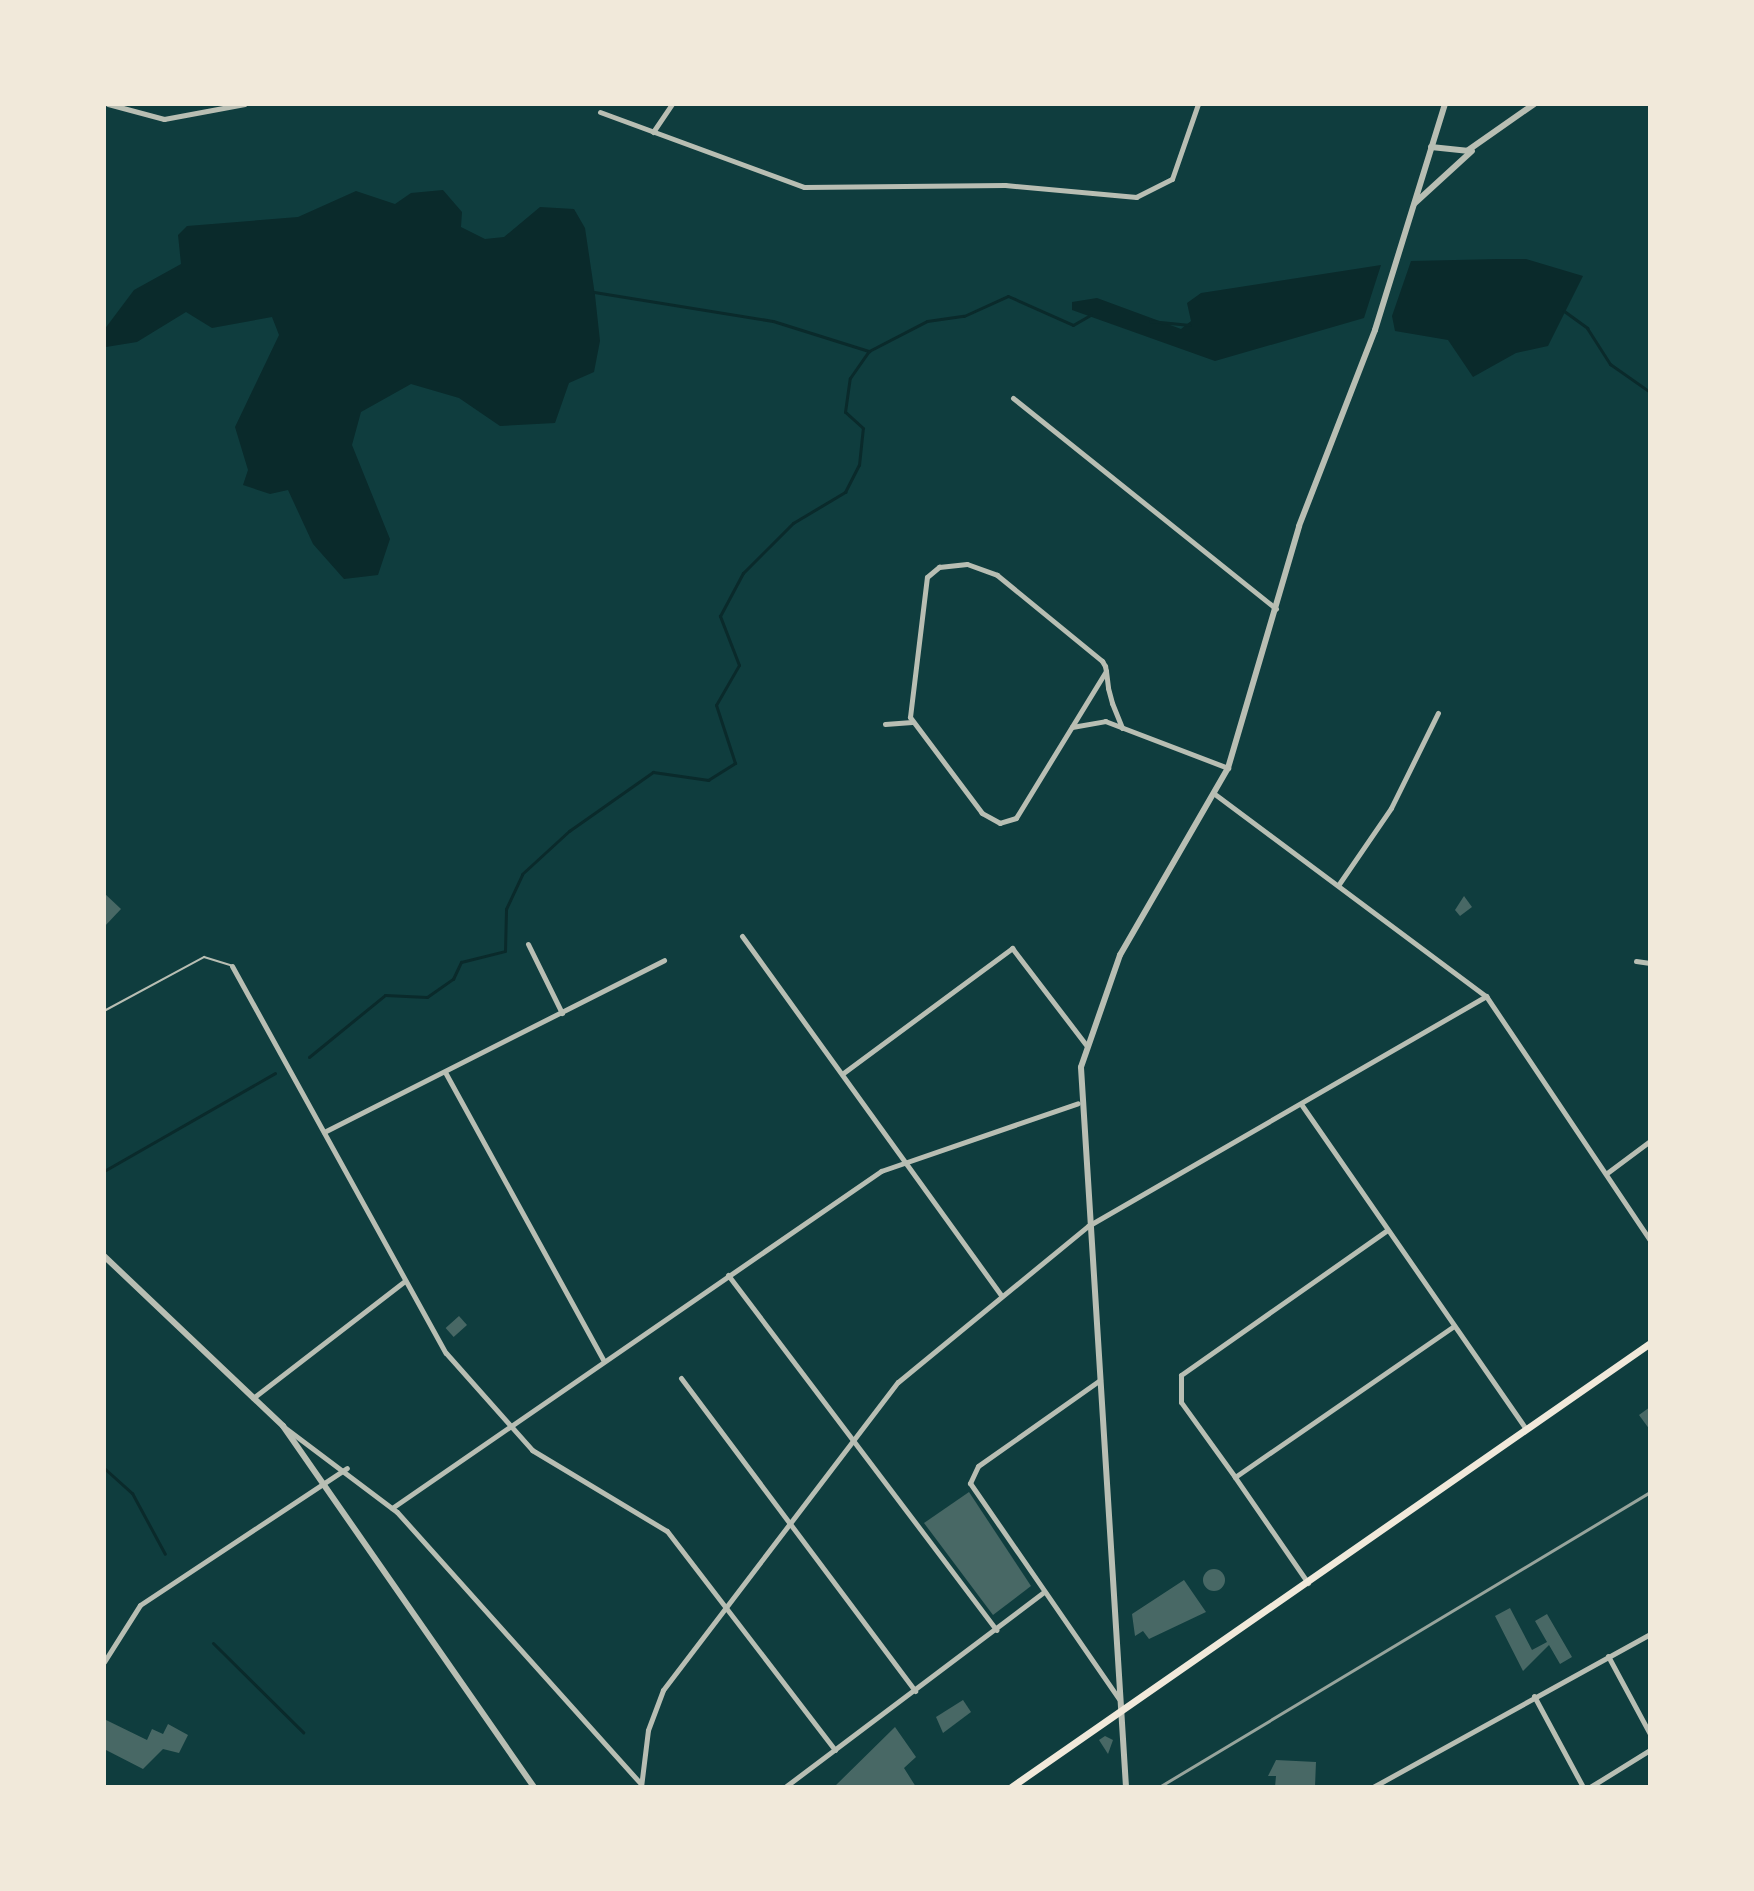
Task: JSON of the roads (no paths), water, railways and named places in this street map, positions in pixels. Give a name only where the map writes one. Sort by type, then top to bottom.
[{"type":"main road","points":[[1011,1787],[1121,1714],[1650,1343]]},
{"type":"street","points":[[108,104],[155,119],[245,104]]},
{"type":"street","points":[[653,132],[672,104]]},
{"type":"street","points":[[600,112],[804,187],[993,185],[1136,197],[1172,179],[1198,104]]},
{"type":"street","points":[[1126,1787],[1100,1380],[1078,1103],[1087,1046],[1120,955],[1216,795],[1228,768],[1276,609],[1445,104]]},
{"type":"street","points":[[1412,205],[1477,147],[1534,104]]},
{"type":"street","points":[[1431,147],[1455,153],[1477,147]]},
{"type":"street","points":[[1013,398],[1276,609]]},
{"type":"street","points":[[1106,671],[1007,823],[977,809],[912,722],[908,695],[925,583],[939,567],[967,564],[997,575],[1097,655],[1106,671],[1122,728]]},
{"type":"street","points":[[1339,884],[1391,808],[1438,713]]},
{"type":"street","points":[[1071,727],[1092,720],[1122,728],[1228,768]]},
{"type":"street","points":[[885,724],[912,722]]},
{"type":"street","points":[[1216,795],[1486,996],[1650,1240]]},
{"type":"street","points":[[742,936],[901,1161],[1001,1295]]},
{"type":"street","points":[[528,944],[562,1013]]},
{"type":"street","points":[[842,1074],[1012,948],[1087,1046]]},
{"type":"street","points":[[324,1132],[664,960]]},
{"type":"street","points":[[1636,961],[1650,963]]},
{"type":"street","points":[[232,966],[446,1353],[538,1454],[654,1519],[835,1750]]},
{"type":"street","points":[[641,1786],[658,1700],[898,1382],[1088,1226],[1486,996]]},
{"type":"street","points":[[445,1072],[604,1361]]},
{"type":"street","points":[[392,1508],[728,1275],[901,1161],[1078,1103]]},
{"type":"street","points":[[1301,1104],[1527,1429]]},
{"type":"street","points":[[1607,1173],[1650,1141]]},
{"type":"street","points":[[1308,1583],[1181,1402],[1181,1375],[1387,1230]]},
{"type":"street","points":[[104,1256],[283,1426],[347,1468],[392,1508],[641,1786]]},
{"type":"street","points":[[728,1275],[996,1630]]},
{"type":"street","points":[[253,1398],[405,1281]]},
{"type":"street","points":[[1235,1477],[1454,1326]]},
{"type":"street","points":[[681,1378],[915,1691]]},
{"type":"street","points":[[1100,1380],[970,1479],[1119,1699]]},
{"type":"street","points":[[283,1426],[534,1787]]},
{"type":"street","points":[[104,1662],[140,1605],[347,1468]]},
{"type":"street","points":[[785,1787],[1044,1592]]},
{"type":"street","points":[[1373,1787],[1650,1634]]},
{"type":"street","points":[[1608,1656],[1650,1734]]},
{"type":"street","points":[[1534,1696],[1583,1787]]},
{"type":"street","points":[[1590,1787],[1650,1750]]},
{"type":"lane","points":[[104,1011],[204,957],[232,966]]},
{"type":"water","points":[[443,190],[462,212],[461,227],[485,239],[504,237],[540,207],[574,209],[585,228],[595,295],[600,341],[594,372],[569,383],[555,423],[500,426],[459,398],[411,384],[361,412],[352,445],[390,539],[378,575],[344,579],[313,544],[288,490],[270,494],[243,485],[248,470],[235,427],[279,335],[272,317],[212,328],[186,312],[137,342],[106,347],[104,330],[134,290],[181,264],[178,235],[187,226],[298,217],[356,191],[395,204],[411,193]]},
{"type":"water","points":[[1526,259],[1583,276],[1548,346],[1516,353],[1473,377],[1448,340],[1395,331],[1392,316],[1411,261]]},
{"type":"water","points":[[1381,265],[1364,318],[1215,361],[1072,310],[1072,302],[1097,298],[1181,329],[1191,321],[1187,303],[1201,293]]},
{"type":"waterway","points":[[594,292],[773,321],[869,351],[927,321],[964,316],[1008,296],[1073,325],[1090,315]]},
{"type":"waterway","points":[[1564,311],[1587,328],[1610,364],[1650,392]]},
{"type":"waterway","points":[[1150,321],[1190,325]]},
{"type":"waterway","points":[[309,1057],[385,995],[427,997],[453,979],[461,962],[505,951],[506,909],[522,874],[569,831],[653,772],[708,780],[735,763],[716,705],[739,665],[720,616],[743,573],[793,523],[845,492],[859,465],[863,428],[845,412],[850,378],[869,351]]},
{"type":"waterway","points":[[104,1171],[275,1073]]},
{"type":"waterway","points":[[104,1468],[132,1493],[165,1554]]},
{"type":"waterway","points":[[213,1643],[303,1732]]},
{"type":"railway","points":[[1159,1787],[1650,1492]]}]
